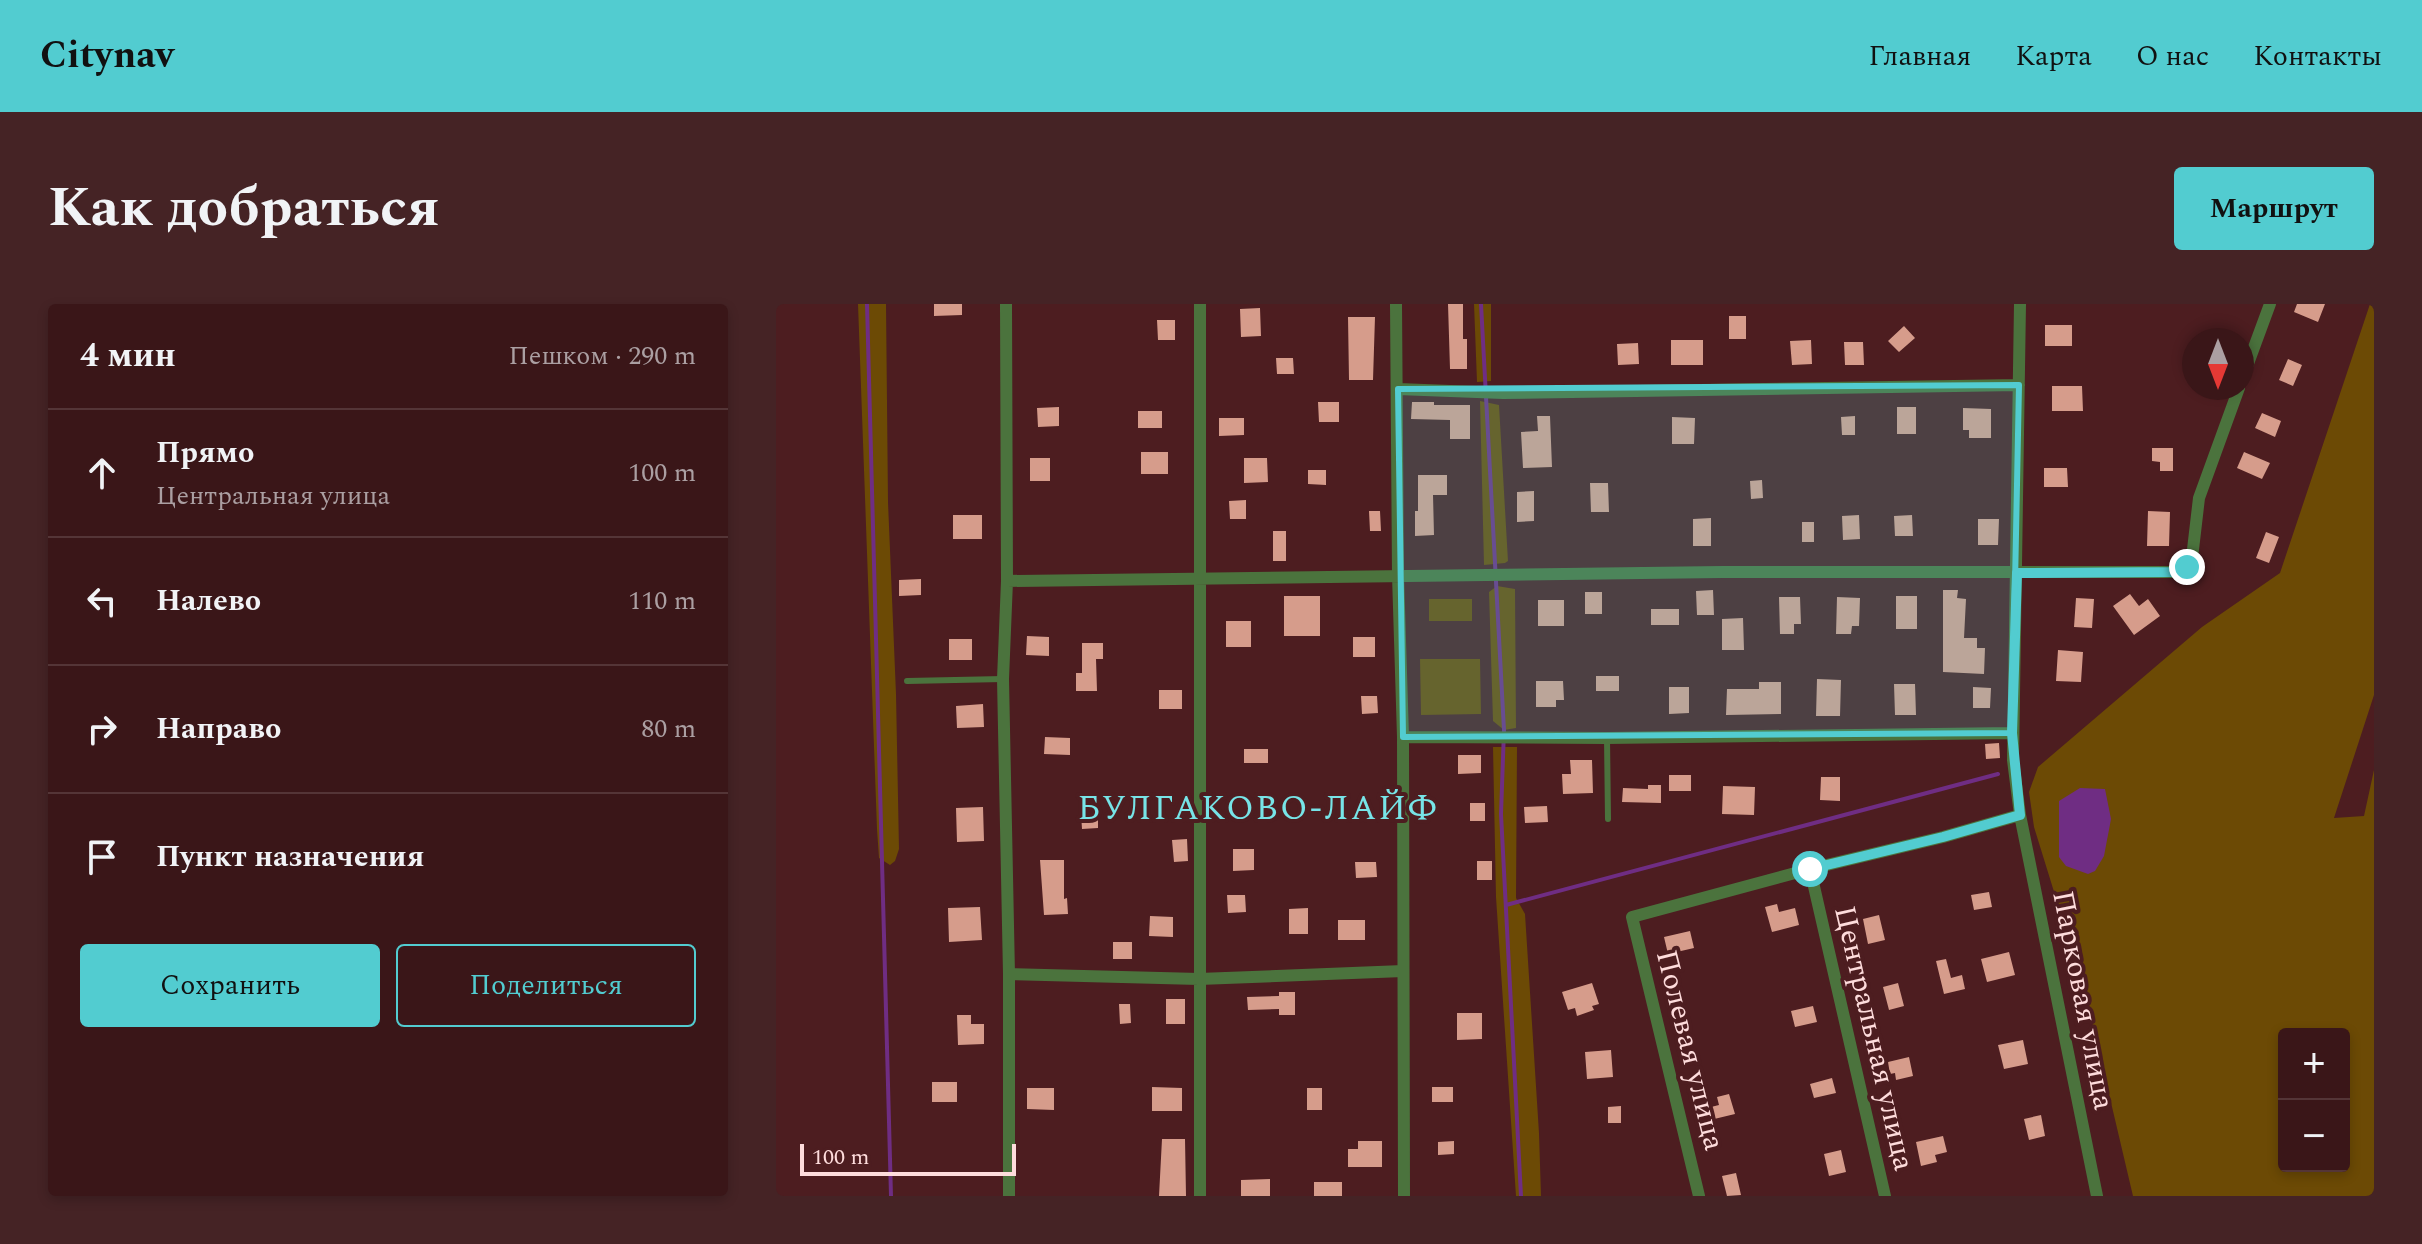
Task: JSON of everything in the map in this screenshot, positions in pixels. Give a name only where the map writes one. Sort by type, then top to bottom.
[{"type":"street","points":[[1006,304],[1007,581],[1003,679],[1009,974],[1009,1196]]},
{"type":"street","points":[[1200,304],[1200,1196]]},
{"type":"street","points":[[1396,304],[1403,737],[1404,1196]]},
{"type":"street","name":"Парковая улица","points":[[2020,304],[2012,733],[2020,815],[2097,1196]]},
{"type":"street","points":[[2254,347],[2270,304]]},
{"type":"street","points":[[1398,389],[1503,393],[2019,385]]},
{"type":"street","points":[[1007,581],[1722,572],[2176,572],[2187,567],[2192,558],[2199,498],[2235,400]]},
{"type":"street","points":[[1403,737],[2012,733]]},
{"type":"street","name":"Центральная улица","points":[[1885,1196],[1810,869],[2020,815]]},
{"type":"street","name":"Полевая улица","points":[[1699,1196],[1632,917],[1810,869]]},
{"type":"street","points":[[1009,974],[1199,979],[1403,971]]},
{"type":"lane","points":[[907,681],[1003,679]]},
{"type":"lane","points":[[1607,738],[1608,819]]},
{"type":"highlighted area","points":[[2019,385],[2012,733],[1403,737],[1398,389]]},
{"type":"shaded area","points":[[858,304],[886,304],[888,502],[899,849],[890,865],[879,858],[877,829]]},
{"type":"shaded area","points":[[1474,304],[1491,304],[1491,381],[1477,382]]},
{"type":"shaded area","points":[[2370,304],[2374,304],[2374,695],[2334,818],[2364,816],[2374,770],[2374,1196],[2133,1196],[2085,992],[2034,827],[2029,792],[2038,767],[2202,627],[2280,573]]},
{"type":"shaded area","points":[[1480,401],[1499,405],[1508,561],[1484,565]]},
{"type":"shaded area","points":[[1497,586],[1515,589],[1516,728],[1504,730],[1493,721],[1489,592]]},
{"type":"shaded area","points":[[1429,599],[1472,599],[1472,621],[1429,621]]},
{"type":"shaded area","points":[[1420,659],[1480,659],[1481,714],[1421,715]]},
{"type":"shaded area","points":[[1493,747],[1517,747],[1516,898],[1525,914],[1541,1196],[1516,1196],[1496,897]]},
{"type":"shaded area","points":[[2080,788],[2105,789],[2111,819],[2104,856],[2095,871],[2088,874],[2066,866],[2059,857],[2059,801]]},
{"type":"building","points":[[934,304],[962,304],[962,315],[934,316]]},
{"type":"building","points":[[1448,304],[1463,304],[1467,369],[1450,369]]},
{"type":"building","points":[[2297,304],[2325,304],[2318,322],[2294,312]]},
{"type":"building","points":[[1260,308],[1261,336],[1241,337],[1240,309]]},
{"type":"building","points":[[1729,316],[1746,316],[1746,339],[1729,339]]},
{"type":"building","points":[[1348,317],[1375,317],[1373,380],[1349,380]]},
{"type":"building","points":[[1157,320],[1175,320],[1175,340],[1158,340]]},
{"type":"building","points":[[2045,325],[2072,325],[2072,346],[2045,346]]},
{"type":"building","points":[[1904,326],[1915,338],[1899,352],[1888,341]]},
{"type":"building","points":[[1671,340],[1703,340],[1703,365],[1671,365]]},
{"type":"building","points":[[1811,340],[1812,364],[1792,365],[1790,341]]},
{"type":"building","points":[[1844,342],[1863,342],[1864,365],[1845,365]]},
{"type":"building","points":[[1638,343],[1639,364],[1618,365],[1617,344]]},
{"type":"building","points":[[1276,358],[1293,358],[1294,374],[1277,374]]},
{"type":"building","points":[[2288,359],[2302,365],[2293,386],[2279,380]]},
{"type":"building","points":[[2052,386],[2082,386],[2083,411],[2052,411]]},
{"type":"building","points":[[1318,402],[1339,402],[1339,422],[1319,422]]},
{"type":"building","points":[[1412,402],[1470,405],[1470,439],[1450,439],[1450,420],[1411,419]]},
{"type":"building","points":[[1059,407],[1059,426],[1038,427],[1037,408]]},
{"type":"building","points":[[1897,407],[1916,407],[1916,434],[1897,434]]},
{"type":"building","points":[[1963,408],[1991,409],[1991,438],[1969,438],[1969,430],[1963,430]]},
{"type":"building","points":[[1138,411],[1162,411],[1162,428],[1138,428]]},
{"type":"building","points":[[2262,413],[2281,421],[2275,437],[2255,428]]},
{"type":"building","points":[[1537,416],[1550,416],[1552,467],[1523,468],[1521,432],[1538,431]]},
{"type":"building","points":[[1855,416],[1855,435],[1842,435],[1841,417]]},
{"type":"building","points":[[1672,417],[1695,418],[1694,444],[1672,444]]},
{"type":"building","points":[[1219,418],[1244,418],[1244,435],[1219,436]]},
{"type":"building","points":[[2152,448],[2173,448],[2173,471],[2160,471],[2160,462],[2152,461]]},
{"type":"building","points":[[1141,452],[1168,452],[1168,474],[1141,474]]},
{"type":"building","points":[[2244,452],[2270,463],[2262,479],[2237,468]]},
{"type":"building","points":[[1030,458],[1050,458],[1050,481],[1030,481]]},
{"type":"building","points":[[1244,458],[1267,458],[1268,482],[1244,483]]},
{"type":"building","points":[[2044,468],[2067,468],[2068,487],[2044,487]]},
{"type":"building","points":[[1308,470],[1326,470],[1326,485],[1308,484]]},
{"type":"building","points":[[1418,475],[1447,475],[1447,495],[1433,495],[1434,535],[1415,536]]},
{"type":"building","points":[[1762,480],[1763,498],[1751,499],[1750,481]]},
{"type":"building","points":[[1590,483],[1608,483],[1609,512],[1591,512]]},
{"type":"building","points":[[1534,491],[1534,521],[1517,522],[1517,492]]},
{"type":"building","points":[[1246,500],[1246,519],[1230,519],[1229,501]]},
{"type":"building","points":[[1369,511],[1380,511],[1381,531],[1370,531]]},
{"type":"building","points":[[2148,511],[2170,512],[2169,546],[2147,546]]},
{"type":"building","points":[[953,515],[982,515],[982,539],[953,539]]},
{"type":"building","points":[[1859,515],[1860,539],[1843,540],[1842,516]]},
{"type":"building","points":[[1912,515],[1913,536],[1895,536],[1894,516]]},
{"type":"building","points":[[1711,518],[1711,546],[1693,546],[1693,519]]},
{"type":"building","points":[[1978,519],[1999,519],[1998,545],[1978,545]]},
{"type":"building","points":[[1802,522],[1814,522],[1814,542],[1802,542]]},
{"type":"building","points":[[1273,531],[1286,531],[1286,561],[1273,561]]},
{"type":"building","points":[[2266,532],[2279,537],[2269,563],[2256,558]]},
{"type":"building","points":[[921,579],[921,595],[899,596],[899,580]]},
{"type":"building","points":[[1713,590],[1714,615],[1697,615],[1696,591]]},
{"type":"building","points":[[1943,590],[1958,590],[1957,598],[1966,599],[1964,638],[1977,638],[1977,648],[1985,648],[1984,674],[1943,672]]},
{"type":"building","points":[[1585,592],[1602,592],[1602,614],[1585,614]]},
{"type":"building","points":[[2130,594],[2139,606],[2148,599],[2160,616],[2134,635],[2113,606]]},
{"type":"building","points":[[1284,596],[1320,596],[1320,636],[1284,636]]},
{"type":"building","points":[[1896,596],[1917,596],[1917,629],[1896,629]]},
{"type":"building","points":[[1779,597],[1800,597],[1801,624],[1794,624],[1794,634],[1780,634]]},
{"type":"building","points":[[1837,597],[1860,598],[1859,626],[1852,626],[1851,634],[1836,634]]},
{"type":"building","points":[[2076,598],[2094,599],[2092,628],[2074,627]]},
{"type":"building","points":[[1538,600],[1564,600],[1564,626],[1538,626]]},
{"type":"building","points":[[1651,609],[1679,609],[1679,625],[1651,625]]},
{"type":"building","points":[[1743,618],[1744,650],[1722,650],[1722,619]]},
{"type":"building","points":[[1226,621],[1251,621],[1251,647],[1226,647]]},
{"type":"building","points":[[1027,636],[1049,637],[1049,656],[1026,655]]},
{"type":"building","points":[[1353,637],[1375,637],[1375,657],[1353,657]]},
{"type":"building","points":[[949,639],[972,639],[972,660],[949,660]]},
{"type":"building","points":[[1082,643],[1103,643],[1103,659],[1096,659],[1097,691],[1076,691],[1076,673],[1082,673]]},
{"type":"building","points":[[2058,650],[2083,652],[2081,682],[2056,681]]},
{"type":"building","points":[[1596,676],[1619,676],[1619,691],[1596,691]]},
{"type":"building","points":[[1817,679],[1841,680],[1840,716],[1816,716]]},
{"type":"building","points":[[1536,681],[1563,681],[1564,700],[1556,700],[1556,707],[1536,707]]},
{"type":"building","points":[[1759,682],[1781,682],[1781,714],[1726,715],[1727,689],[1759,689]]},
{"type":"building","points":[[1894,684],[1915,684],[1916,715],[1895,715]]},
{"type":"building","points":[[1669,687],[1689,687],[1689,713],[1669,714]]},
{"type":"building","points":[[1973,687],[1991,688],[1990,708],[1973,708]]},
{"type":"building","points":[[1159,690],[1182,690],[1182,709],[1159,709]]},
{"type":"building","points":[[1361,696],[1377,696],[1378,713],[1362,714]]},
{"type":"building","points":[[983,704],[984,727],[957,728],[956,706]]},
{"type":"building","points":[[1045,737],[1070,738],[1070,755],[1044,754]]},
{"type":"building","points":[[1999,743],[2000,758],[1986,759],[1985,744]]},
{"type":"building","points":[[1244,749],[1268,749],[1268,763],[1244,763]]},
{"type":"building","points":[[1458,755],[1481,755],[1481,773],[1458,774]]},
{"type":"building","points":[[1570,760],[1592,760],[1593,793],[1563,794],[1562,774],[1571,774]]},
{"type":"building","points":[[1669,775],[1691,775],[1691,791],[1669,791]]},
{"type":"building","points":[[1821,777],[1840,777],[1840,801],[1820,800]]},
{"type":"building","points":[[1648,785],[1661,785],[1661,803],[1622,802],[1623,788],[1648,789]]},
{"type":"building","points":[[1723,786],[1755,787],[1754,815],[1722,814]]},
{"type":"building","points":[[1470,803],[1485,803],[1485,821],[1470,821]]},
{"type":"building","points":[[1547,806],[1548,822],[1525,823],[1524,807]]},
{"type":"building","points":[[983,807],[984,841],[957,842],[956,808]]},
{"type":"building","points":[[1081,813],[1098,813],[1098,828],[1082,829]]},
{"type":"building","points":[[1187,839],[1188,861],[1174,862],[1172,840]]},
{"type":"building","points":[[1233,849],[1254,849],[1254,870],[1233,871]]},
{"type":"building","points":[[1040,860],[1064,860],[1064,899],[1067,898],[1068,914],[1044,915]]},
{"type":"building","points":[[1477,861],[1492,861],[1492,880],[1477,880]]},
{"type":"building","points":[[1355,862],[1376,862],[1377,877],[1356,878]]},
{"type":"building","points":[[1989,892],[1992,907],[1974,910],[1971,895]]},
{"type":"building","points":[[1227,895],[1245,895],[1246,912],[1228,913]]},
{"type":"building","points":[[1777,904],[1779,912],[1795,908],[1799,925],[1772,932],[1765,907]]},
{"type":"building","points":[[980,907],[982,940],[949,942],[948,908]]},
{"type":"building","points":[[1308,908],[1308,934],[1289,934],[1289,909]]},
{"type":"building","points":[[1879,915],[1885,940],[1868,944],[1863,919]]},
{"type":"building","points":[[1150,916],[1173,917],[1173,937],[1149,936]]},
{"type":"building","points":[[1338,920],[1365,920],[1365,940],[1338,940]]},
{"type":"building","points":[[1690,931],[1694,948],[1668,954],[1664,937]]},
{"type":"building","points":[[1113,942],[1132,942],[1132,959],[1113,959]]},
{"type":"building","points":[[2009,952],[2015,975],[1987,982],[1981,959]]},
{"type":"building","points":[[1946,959],[1951,978],[1962,975],[1965,989],[1944,994],[1936,961]]},
{"type":"building","points":[[1592,983],[1599,1004],[1592,1006],[1594,1010],[1577,1016],[1575,1008],[1568,1010],[1562,992]]},
{"type":"building","points":[[1898,983],[1904,1006],[1889,1010],[1883,987]]},
{"type":"building","points":[[1279,992],[1295,992],[1295,1015],[1279,1015],[1279,1009],[1248,1010],[1247,997],[1279,996]]},
{"type":"building","points":[[1166,999],[1185,999],[1185,1024],[1166,1024]]},
{"type":"building","points":[[1119,1004],[1130,1004],[1131,1023],[1120,1024]]},
{"type":"building","points":[[1813,1006],[1817,1022],[1795,1027],[1791,1011]]},
{"type":"building","points":[[1457,1013],[1482,1013],[1482,1039],[1457,1040]]},
{"type":"building","points":[[957,1015],[971,1015],[971,1024],[984,1024],[984,1044],[958,1045]]},
{"type":"building","points":[[2023,1040],[2028,1064],[2004,1069],[1998,1045]]},
{"type":"building","points":[[1611,1050],[1613,1077],[1587,1079],[1585,1052]]},
{"type":"building","points":[[1909,1057],[1913,1076],[1896,1080],[1895,1073],[1890,1074],[1888,1062]]},
{"type":"building","points":[[1832,1078],[1836,1093],[1814,1098],[1810,1084]]},
{"type":"building","points":[[932,1082],[957,1082],[957,1102],[932,1102]]},
{"type":"building","points":[[1152,1087],[1182,1088],[1182,1111],[1152,1111]]},
{"type":"building","points":[[1432,1087],[1453,1087],[1453,1102],[1432,1102]]},
{"type":"building","points":[[1027,1088],[1054,1088],[1054,1110],[1027,1109]]},
{"type":"building","points":[[1307,1088],[1322,1088],[1322,1110],[1307,1110]]},
{"type":"building","points":[[1729,1094],[1735,1114],[1710,1120],[1707,1108],[1719,1105],[1717,1097]]},
{"type":"building","points":[[1621,1106],[1621,1123],[1608,1123],[1608,1107]]},
{"type":"building","points":[[2041,1115],[2045,1136],[2029,1140],[2024,1119]]},
{"type":"building","points":[[1943,1136],[1947,1152],[1935,1155],[1937,1162],[1921,1166],[1916,1142]]},
{"type":"building","points":[[1162,1139],[1185,1139],[1186,1196],[1159,1196]]},
{"type":"building","points":[[1358,1141],[1382,1141],[1382,1167],[1348,1167],[1348,1149],[1358,1149]]},
{"type":"building","points":[[1454,1141],[1454,1154],[1438,1155],[1438,1142]]},
{"type":"building","points":[[1841,1150],[1846,1172],[1829,1176],[1824,1154]]},
{"type":"building","points":[[1736,1173],[1741,1195],[1727,1196],[1722,1176]]},
{"type":"building","points":[[1270,1179],[1270,1196],[1241,1196],[1241,1180]]},
{"type":"building","points":[[1314,1182],[1342,1182],[1342,1196],[1314,1196]]},
{"type":"waterway","points":[[867,304],[891,1196]]},
{"type":"waterway","points":[[1481,304],[1504,730],[1501,814],[1521,1196]]},
{"type":"waterway","points":[[1506,905],[1998,774]]},
{"type":"district","name":"БУЛГАКОВО-ЛАЙФ","points":[[1258,807]]},
{"type":"route","points":[[1810,869],[2020,815],[2012,733],[2017,573],[2176,572],[2187,567]]}]
